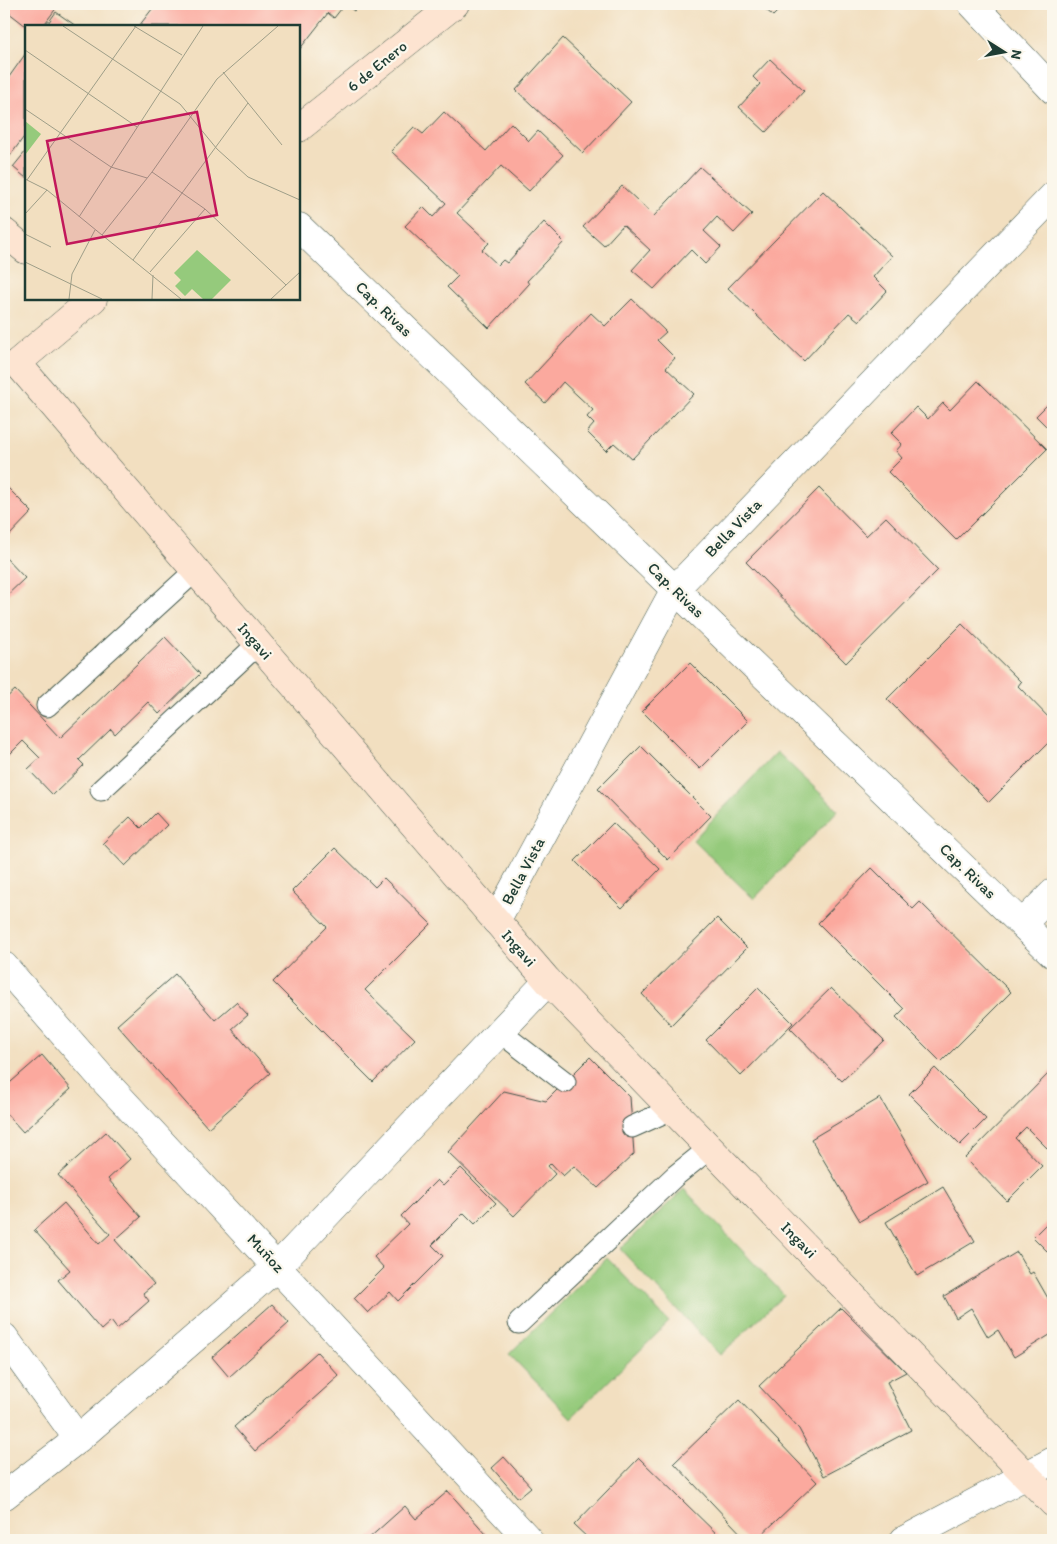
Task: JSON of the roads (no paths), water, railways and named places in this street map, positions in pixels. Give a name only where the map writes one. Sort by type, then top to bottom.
[{"type":"main road","name":"6 de Enero","points":[[300,127],[455,4]]},
{"type":"main road","points":[[4,232],[25,249]]},
{"type":"main road","name":"Ingavi","points":[[88,300],[17,363],[548,981],[1053,1503]]},
{"type":"street","points":[[972,4],[1053,90]]},
{"type":"street","name":"Bella Vista","points":[[496,921],[674,589],[1053,196]]},
{"type":"street","name":"Cap. Rivas","points":[[300,228],[1053,954]]},
{"type":"street","points":[[1022,924],[1053,893]]},
{"type":"street","name":"Muñoz","points":[[4,966],[100,1076],[530,1540]]},
{"type":"street","points":[[4,1496],[78,1439],[278,1266],[548,981]]},
{"type":"street","points":[[4,1337],[78,1439]]},
{"type":"street","points":[[904,1540],[1028,1476],[1053,1461]]},
{"type":"lane","points":[[46,706],[195,571]]},
{"type":"lane","points":[[100,790],[258,644]]},
{"type":"lane","points":[[500,1032],[565,1082]]},
{"type":"lane","points":[[632,1127],[672,1109]]},
{"type":"lane","points":[[519,1323],[675,1176],[710,1148]]}]
